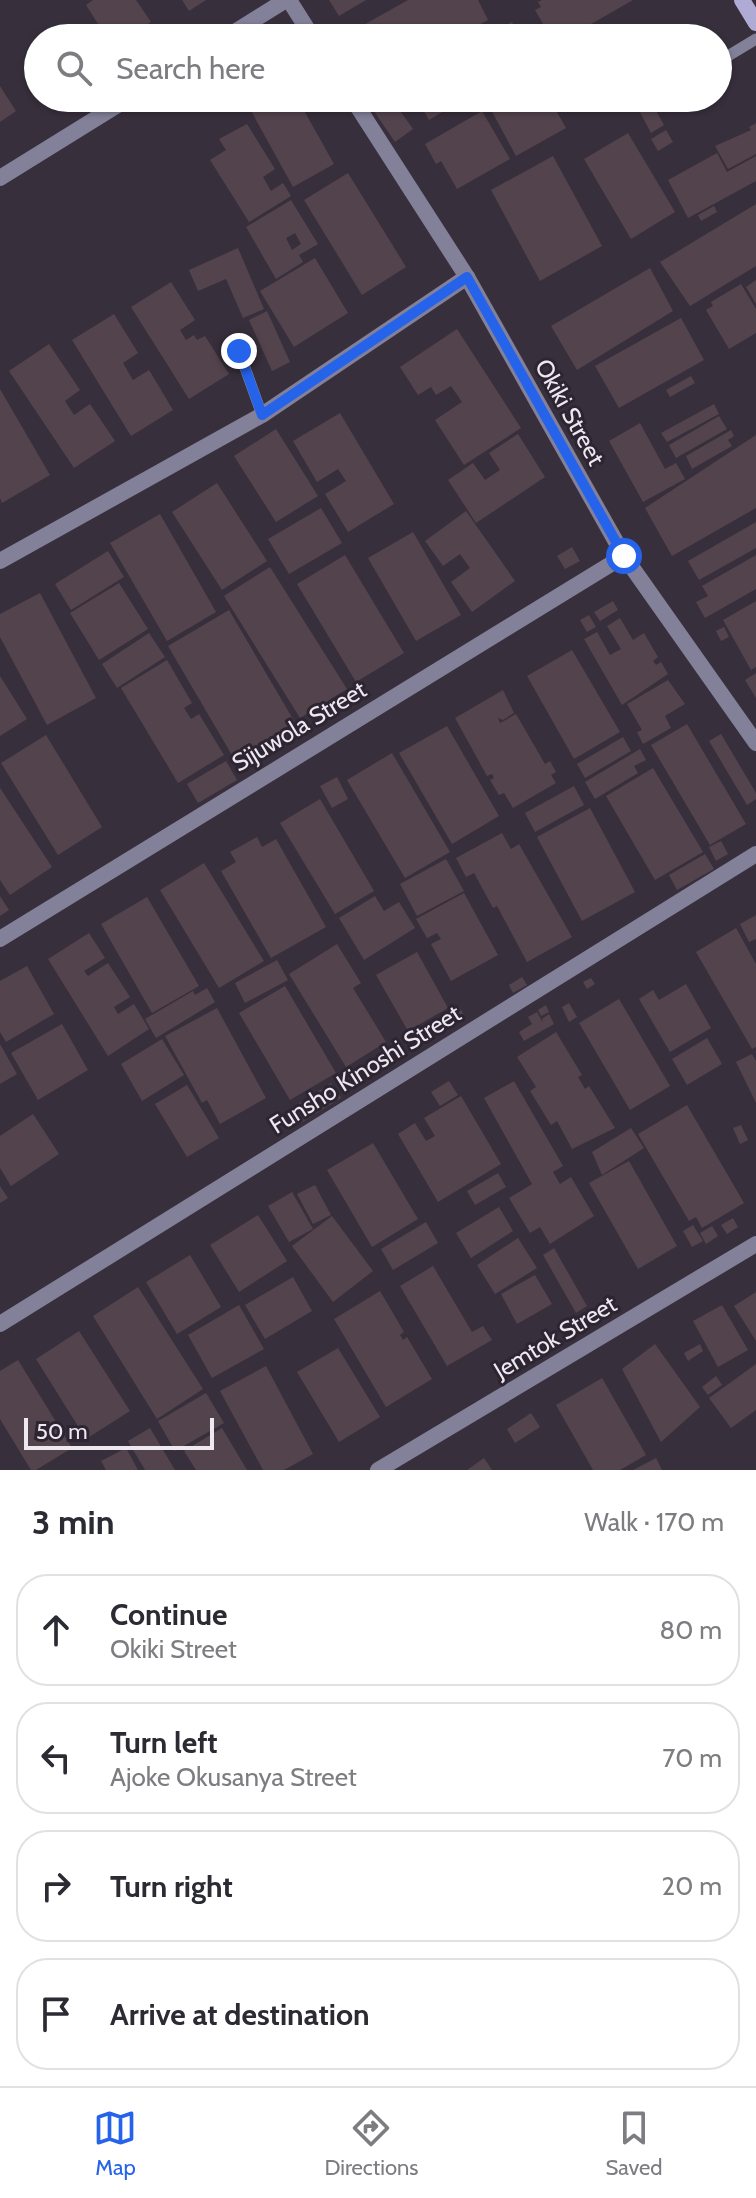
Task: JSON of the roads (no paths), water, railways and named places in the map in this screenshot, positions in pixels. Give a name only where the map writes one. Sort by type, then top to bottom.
[{"type":"main road","points":[[742,0],[756,23]]},
{"type":"street","points":[[248,24],[287,0],[303,24]]},
{"type":"street","points":[[0,178],[106,112]]},
{"type":"street","name":"Okiki Street","points":[[361,112],[467,277],[624,556],[756,743]]},
{"type":"street","points":[[0,561],[262,415],[467,277]]},
{"type":"street","name":"Sijuwola Street","points":[[0,939],[624,556]]},
{"type":"street","name":"Funsho Kinoshi Street","points":[[0,1324],[756,854]]},
{"type":"street","name":"Jemtok Street","points":[[378,1470],[756,1244]]},
{"type":"lane","points":[[732,54],[756,39]]},
{"type":"lane","points":[[239,351],[262,415]]}]
